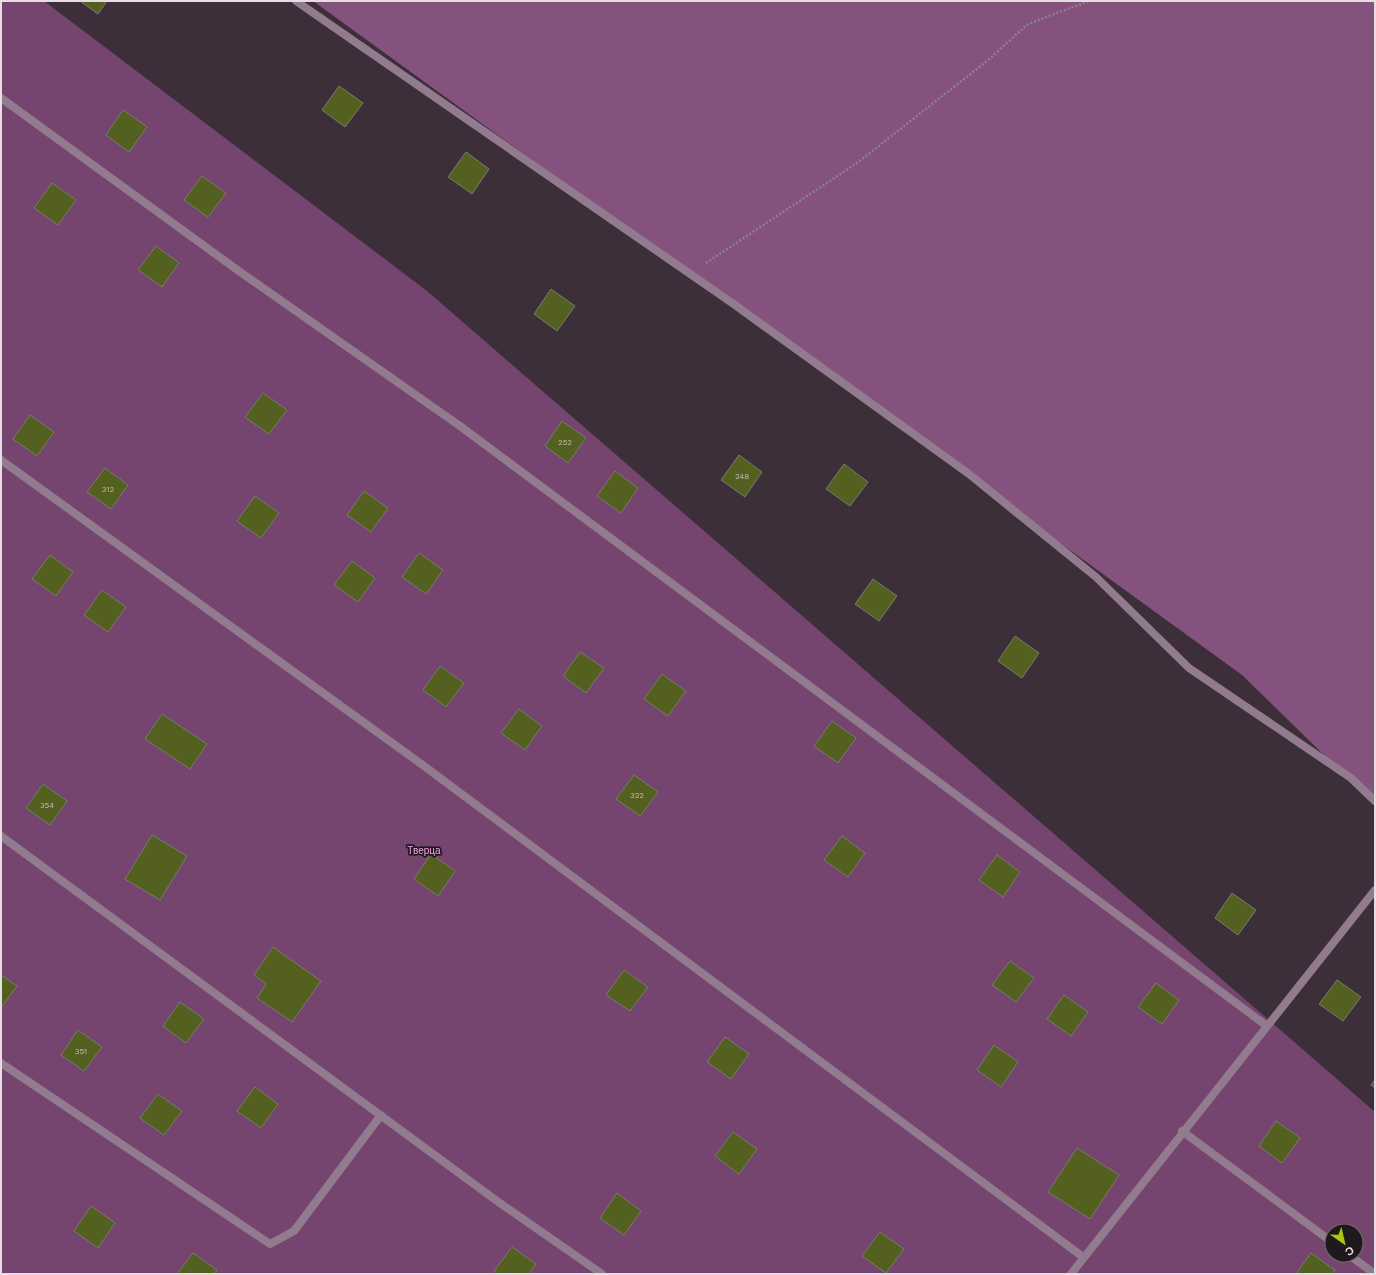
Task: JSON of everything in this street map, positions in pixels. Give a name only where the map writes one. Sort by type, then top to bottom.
[{"type":"street","points":[[296,1],[734,305],[969,474],[1096,577],[1189,668],[1351,778],[1375,801]]},
{"type":"street","points":[[1,98],[236,269],[460,426],[1267,1026]]},
{"type":"street","points":[[1,460],[424,766],[1082,1257]]},
{"type":"street","points":[[1,836],[497,1201],[602,1274]]},
{"type":"street","points":[[1070,1274],[1182,1131],[1375,890]]},
{"type":"street","points":[[1,1063],[270,1244],[294,1231],[381,1115]]},
{"type":"street","points":[[1182,1131],[1324,1236]]},
{"type":"street","points":[[1360,1263],[1375,1274]]},
{"type":"path","points":[[689,275],[857,163],[987,61],[1028,24],[1089,1]]},
{"type":"green space","name":"Тверца","points":[[1,1],[44,1],[427,291],[1375,1112],[1375,1274],[1,1274]]},
{"type":"shaded area","points":[[313,1],[1375,1],[1375,805],[1242,675]]},
{"type":"building","points":[[80,1],[107,1],[98,14]]},
{"type":"building","points":[[339,86],[363,103],[345,127],[322,110]]},
{"type":"building","points":[[123,110],[147,127],[129,152],[106,135]]},
{"type":"building","points":[[466,152],[489,169],[472,194],[448,177]]},
{"type":"building","points":[[202,176],[226,193],[208,217],[184,200]]},
{"type":"building","points":[[52,183],[76,200],[58,225],[34,208]]},
{"type":"building","points":[[156,246],[179,263],[162,287],[138,270]]},
{"type":"building","points":[[551,289],[575,306],[557,331],[534,314]]},
{"type":"building","points":[[263,393],[287,410],[269,434],[245,417]]},
{"type":"building","points":[[30,415],[54,432],[37,456],[13,439]]},
{"type":"building","points":[[562,421],[586,438],[568,463],[545,446]]},
{"type":"building","points":[[739,455],[762,472],[745,497],[721,480]]},
{"type":"building","points":[[844,464],[868,482],[850,506],[826,489]]},
{"type":"building","points":[[105,468],[128,485],[111,509],[87,492]]},
{"type":"building","points":[[615,471],[638,488],[621,513],[597,496]]},
{"type":"building","points":[[364,491],[388,508],[371,532],[347,515]]},
{"type":"building","points":[[255,496],[279,513],[261,538],[237,521]]},
{"type":"building","points":[[419,553],[443,570],[426,594],[402,577]]},
{"type":"building","points":[[50,555],[73,572],[56,596],[32,579]]},
{"type":"building","points":[[352,561],[375,578],[358,602],[334,585]]},
{"type":"building","points":[[873,579],[897,596],[879,621],[855,604]]},
{"type":"building","points":[[102,590],[126,607],[108,632],[84,615]]},
{"type":"building","points":[[1015,636],[1039,653],[1022,678],[998,661]]},
{"type":"building","points":[[580,652],[604,668],[586,693],[563,676]]},
{"type":"building","points":[[440,666],[464,683],[446,707],[423,690]]},
{"type":"building","points":[[662,674],[686,691],[668,716],[644,699]]},
{"type":"building","points":[[519,709],[542,726],[525,750],[501,733]]},
{"type":"building","points":[[162,714],[207,744],[190,769],[145,739]]},
{"type":"building","points":[[832,721],[856,738],[838,763],[814,746]]},
{"type":"building","points":[[634,775],[658,792],[640,816],[616,799]]},
{"type":"building","points":[[43,784],[67,801],[50,825],[26,808]]},
{"type":"building","points":[[152,835],[187,856],[160,900],[125,879]]},
{"type":"building","points":[[842,836],[865,853],[848,877],[824,860]]},
{"type":"building","points":[[431,854],[455,871],[438,896],[414,879]]},
{"type":"building","points":[[997,855],[1020,872],[1003,897],[979,880]]},
{"type":"building","points":[[1232,893],[1256,910],[1238,935],[1215,918]]},
{"type":"building","points":[[273,947],[321,981],[292,1022],[257,998],[266,984],[254,975]]},
{"type":"building","points":[[1010,961],[1034,978],[1016,1002],[992,985]]},
{"type":"building","points":[[624,970],[648,987],[630,1011],[606,995]]},
{"type":"building","points":[[1,975],[17,986],[1,1008]]},
{"type":"building","points":[[1337,980],[1361,997],[1343,1021],[1319,1004]]},
{"type":"building","points":[[1156,983],[1179,1000],[1162,1024],[1138,1007]]},
{"type":"building","points":[[1064,995],[1088,1012],[1071,1036],[1047,1019]]},
{"type":"building","points":[[180,1002],[204,1019],[186,1043],[163,1026]]},
{"type":"building","points":[[78,1030],[102,1047],[84,1071],[61,1055]]},
{"type":"building","points":[[725,1037],[749,1054],[731,1079],[707,1062]]},
{"type":"building","points":[[994,1045],[1018,1062],[1001,1087],[977,1070]]},
{"type":"building","points":[[1375,1080],[1375,1088],[1371,1085]]},
{"type":"building","points":[[255,1087],[278,1104],[261,1128],[237,1111]]},
{"type":"building","points":[[158,1094],[182,1111],[164,1135],[140,1118]]},
{"type":"building","points":[[1276,1121],[1300,1138],[1282,1163],[1259,1146]]},
{"type":"building","points":[[733,1132],[757,1149],[739,1174],[715,1156]]},
{"type":"building","points":[[1077,1148],[1119,1175],[1090,1219],[1048,1192]]},
{"type":"building","points":[[617,1193],[641,1211],[624,1235],[600,1218]]},
{"type":"building","points":[[91,1206],[115,1223],[98,1248],[74,1231]]},
{"type":"building","points":[[880,1232],[904,1249],[886,1273],[862,1256]]},
{"type":"building","points":[[512,1247],[536,1264],[529,1274],[498,1274],[494,1271]]},
{"type":"building","points":[[193,1253],[217,1270],[214,1274],[177,1274]]},
{"type":"building","points":[[1311,1253],[1335,1270],[1332,1274],[1296,1274]]}]
